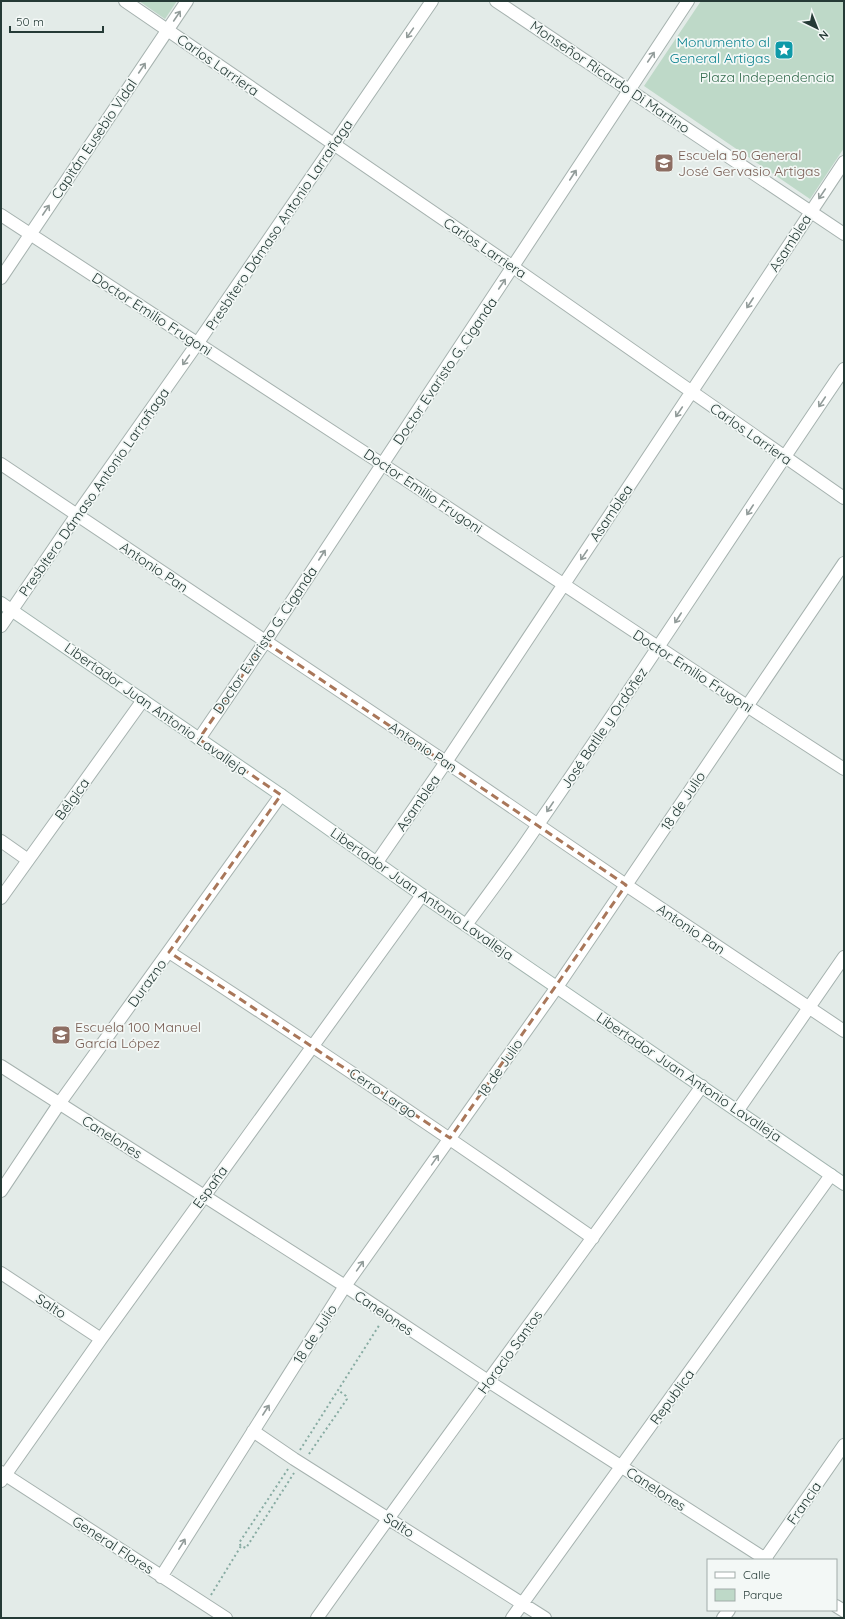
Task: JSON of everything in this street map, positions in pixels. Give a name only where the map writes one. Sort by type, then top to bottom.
[{"type":"street","name":"Carlos Larriera","points":[[125,1],[513,267],[691,393],[844,498]]},
{"type":"street","name":"Capitán Eusebio Vidal","points":[[1,278],[187,1]]},
{"type":"street","name":"Presbítero Dámaso Antonio Larrañaga","points":[[1,626],[197,344],[432,1]]},
{"type":"street","name":"Monseñor Ricardo Di Martino","points":[[496,1],[844,234]]},
{"type":"street","name":"Doctor Evaristo G. Ciganda","points":[[199,739],[265,642],[688,1]]},
{"type":"street","name":"Asamblea","points":[[376,862],[446,762],[844,162]]},
{"type":"street","name":"Doctor Emilio Frugoni","points":[[1,215],[844,769]]},
{"type":"street","name":"José Batlle y Ordóñez","points":[[466,924],[538,825],[658,648],[784,457],[844,370]]},
{"type":"street","name":"Antonio Pan","points":[[1,464],[76,516],[446,762],[626,886],[844,1031]]},
{"type":"street","name":"18 de Julio","points":[[161,1576],[345,1286],[558,987],[844,563]]},
{"type":"street","name":"Libertador Juan Antonio Lavalleja","points":[[1,603],[281,795],[422,895],[844,1184]]},
{"type":"street","name":"Bélgica","points":[[1,898],[143,700]]},
{"type":"street","name":"Durazno","points":[[1,1191],[59,1104],[281,795]]},
{"type":"street","points":[[1,841],[28,860]]},
{"type":"street","name":"España","points":[[2,1476],[312,1045],[422,895]]},
{"type":"street","name":"Cerro Largo","points":[[169,952],[312,1045],[594,1238]]},
{"type":"street","points":[[738,1110],[844,957]]},
{"type":"street","name":"Canelones","points":[[1,1066],[345,1286],[488,1381],[763,1559]]},
{"type":"street","name":"Horacio Santos","points":[[317,1618],[388,1518],[594,1238],[702,1086]]},
{"type":"street","name":"Republica","points":[[512,1618],[623,1467],[831,1175]]},
{"type":"street","name":"Salto","points":[[1,1273],[101,1339]]},
{"type":"street","name":"Salto","points":[[253,1431],[545,1618]]},
{"type":"street","name":"Francia","points":[[766,1559],[843,1448]]},
{"type":"street","name":"General Flores","points":[[2,1476],[226,1618]]},
{"type":"path","points":[[241,1546],[246,1548],[292,1475],[298,1461],[338,1390],[386,1314]]},
{"type":"path","points":[[241,1546],[238,1543],[298,1461],[347,1399],[346,1396],[338,1390]]},
{"type":"path","points":[[205,1605],[241,1546]]},
{"type":"highlighted area","points":[[265,642],[626,885],[450,1138],[169,952],[281,795],[199,739]]},
{"type":"green space","points":[[139,1],[177,1],[165,19]]},
{"type":"green space","name":"Plaza Independencia","points":[[701,1],[844,1],[844,148],[810,199],[644,86]]},
{"type":"place","name":"Monumento al General Artigas","points":[[784,50]]},
{"type":"place","name":"Escuela 50 General José Gervasio Artigas","points":[[664,163]]},
{"type":"place","name":"Escuela 100 Manuel García López","points":[[61,1035]]}]
